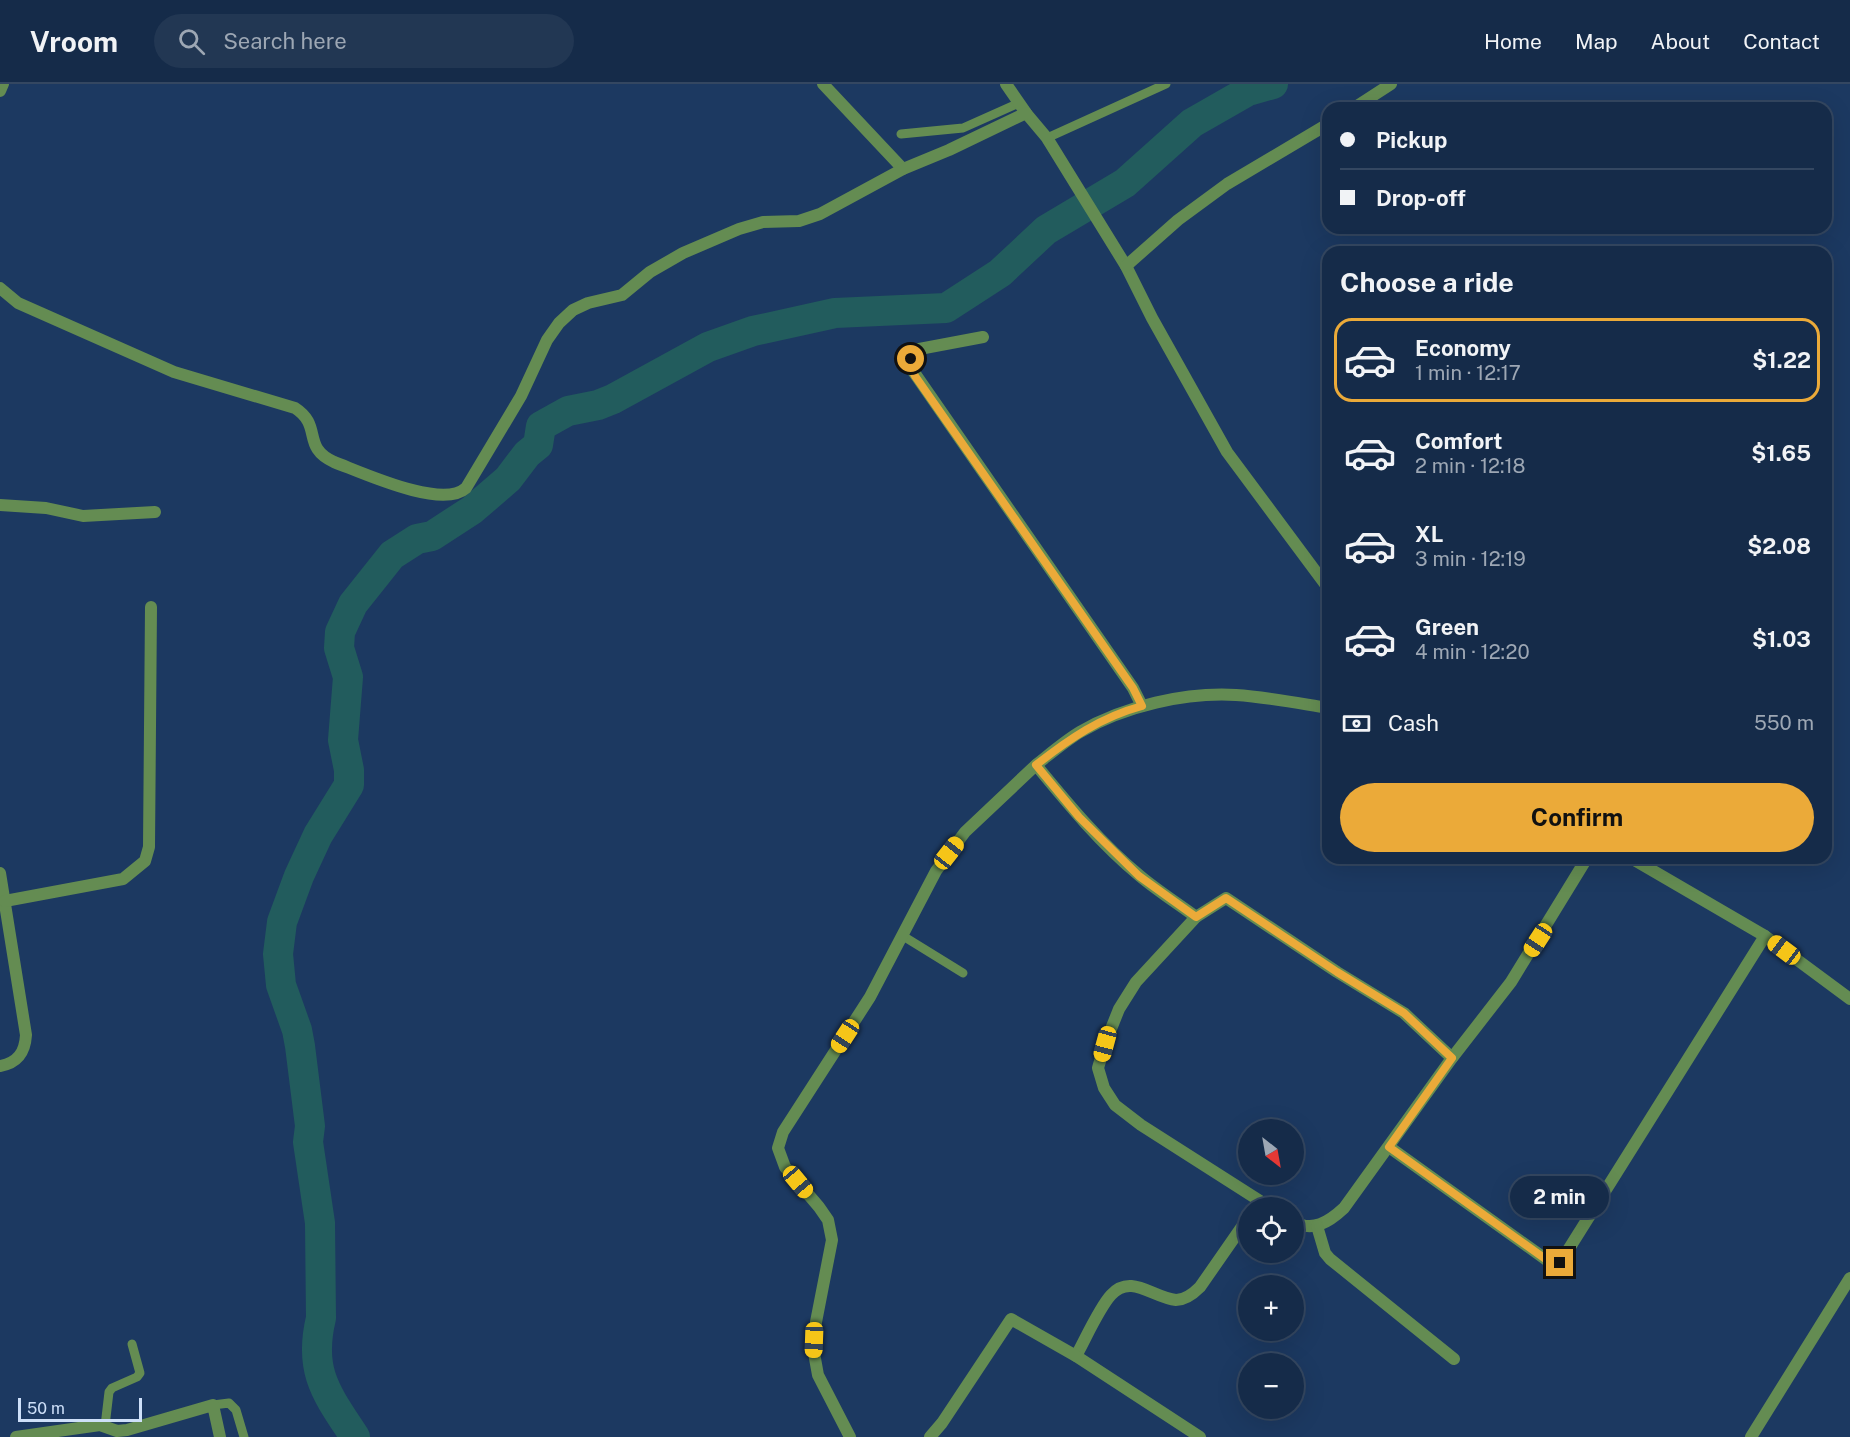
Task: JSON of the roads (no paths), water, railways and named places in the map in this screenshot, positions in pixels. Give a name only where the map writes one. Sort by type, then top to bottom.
[{"type":"street","points":[[0,91],[3,84]]},
{"type":"street","points":[[823,84],[903,169]]},
{"type":"street","points":[[1006,84],[1047,138],[1126,266],[1152,318],[1227,452],[1322,580]]},
{"type":"street","points":[[1363,102],[1391,84]]},
{"type":"street","points":[[0,288],[18,303],[174,372],[295,408],[307,417],[316,449],[334,462],[404,489],[440,495],[459,494],[466,488],[521,396],[547,340],[559,323],[573,310],[588,303],[622,295],[650,272],[683,253],[739,229],[763,222],[800,221],[812,218],[903,169],[949,150],[1022,108]]},
{"type":"street","points":[[1126,266],[1178,220],[1227,184],[1322,128]]},
{"type":"street","points":[[983,337],[914,350],[911,368],[1133,688],[1142,706]]},
{"type":"street","points":[[0,505],[46,508],[83,516],[155,512]]},
{"type":"street","points":[[5,901],[123,879],[145,861],[149,847],[151,607]]},
{"type":"street","points":[[850,1437],[818,1375],[815,1364],[816,1322],[832,1240],[828,1220],[785,1167],[778,1148],[783,1131],[870,998],[936,871],[965,832],[1036,765],[1080,732],[1107,718],[1142,706],[1175,700],[1234,695],[1322,707]]},
{"type":"street","points":[[1036,765],[1079,817],[1139,876],[1196,917]]},
{"type":"street","points":[[1304,1226],[1317,1226],[1328,1221],[1344,1208],[1452,1058],[1511,982],[1583,864]]},
{"type":"street","points":[[1641,864],[1765,936],[1850,999]]},
{"type":"street","points":[[0,873],[5,901],[4,925],[26,1035],[21,1056],[13,1062],[0,1066]]},
{"type":"street","points":[[1250,1197],[1141,1125],[1115,1105],[1104,1088],[1098,1068],[1119,1009],[1136,982],[1196,917],[1226,898],[1337,972],[1404,1013],[1452,1058]]},
{"type":"street","points":[[1389,1147],[1551,1263],[1560,1263],[1765,936]]},
{"type":"street","points":[[1317,1226],[1325,1253],[1330,1258],[1454,1359]]},
{"type":"street","points":[[1076,1356],[1110,1296],[1121,1287],[1132,1285],[1176,1300],[1191,1295],[1200,1287],[1238,1232]]},
{"type":"street","points":[[1751,1437],[1850,1278]]},
{"type":"street","points":[[930,1437],[1011,1319],[1076,1356],[1200,1437]]},
{"type":"street","points":[[16,1437],[100,1425],[117,1431],[127,1430],[213,1405],[220,1437]]},
{"type":"lane","points":[[1047,138],[1166,84]]},
{"type":"lane","points":[[901,134],[957,130],[1022,108]]},
{"type":"lane","points":[[903,936],[963,973]]},
{"type":"lane","points":[[105,1426],[109,1392],[112,1388],[137,1377],[140,1373],[132,1344]]},
{"type":"lane","points":[[213,1405],[229,1403],[236,1410],[244,1437]]},
{"type":"waterway","points":[[355,1437],[329,1395],[319,1368],[317,1353],[321,1318],[320,1223],[308,1142],[310,1126],[300,1046],[297,1030],[281,985],[278,954],[282,922],[299,876],[318,835],[349,785],[349,770],[343,740],[348,677],[339,648],[340,632],[353,604],[392,555],[417,539],[432,536],[472,510],[508,479],[527,454],[538,445],[541,426],[568,411],[598,405],[613,399],[708,347],[753,331],[835,313],[946,308],[1000,273],[1046,230],[1125,183],[1192,123],[1248,91],[1273,84]]}]
